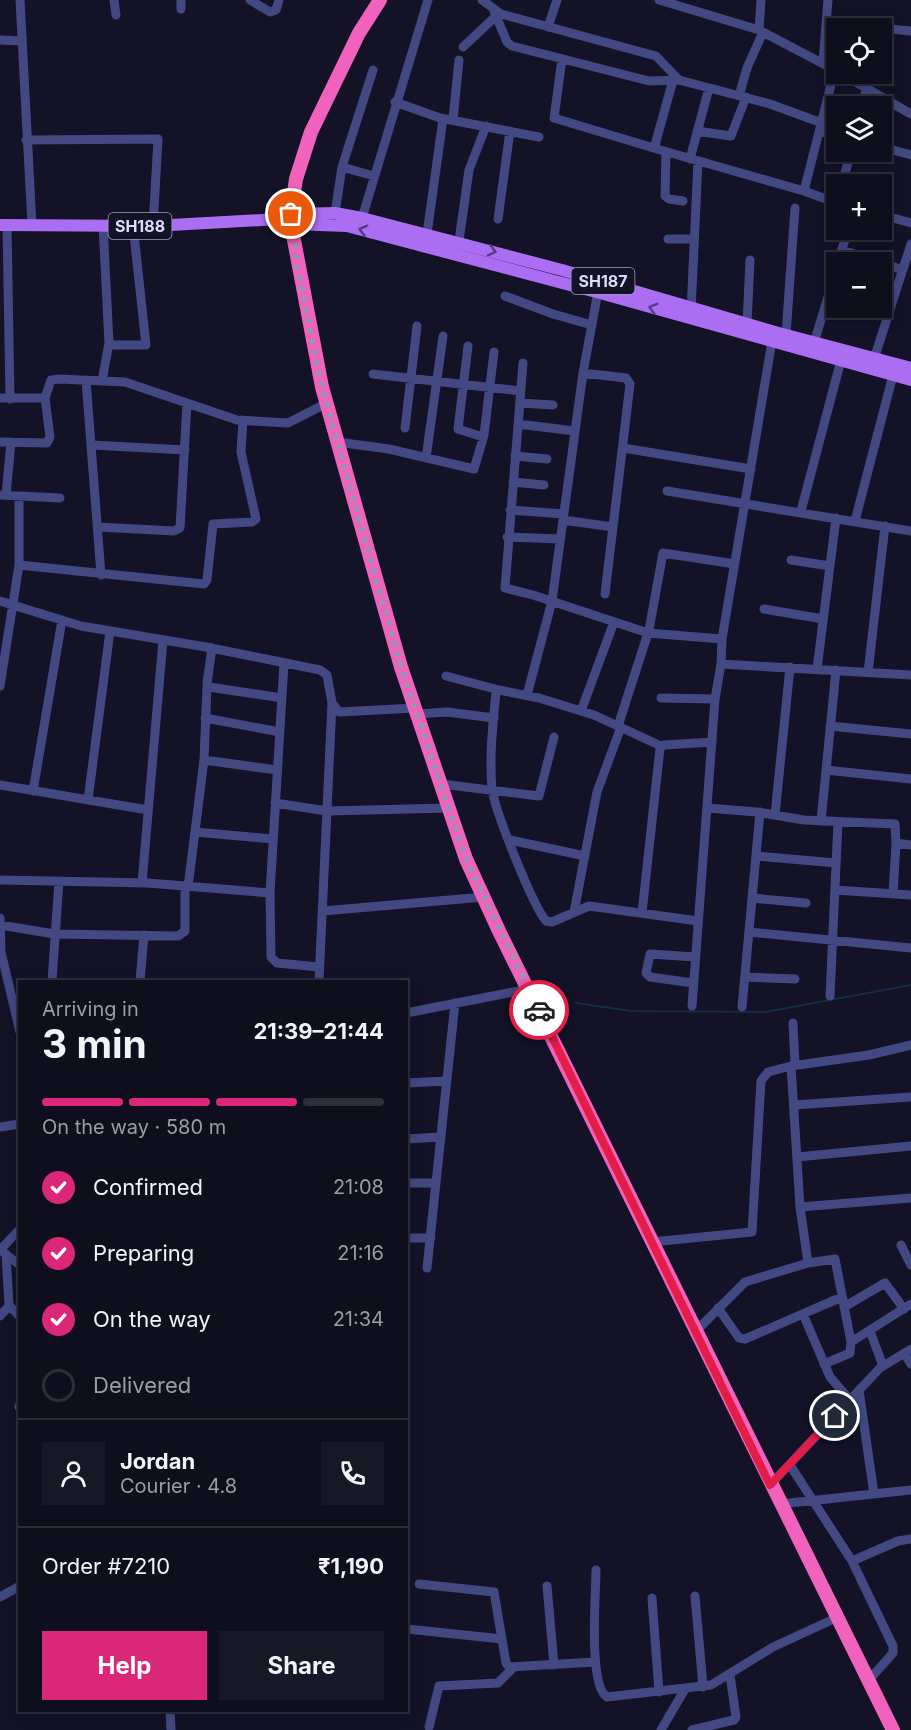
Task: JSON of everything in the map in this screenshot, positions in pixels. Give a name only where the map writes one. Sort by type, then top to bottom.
[{"type":"highway","points":[[380,0],[359,33],[311,132],[296,179],[287,219],[327,403],[375,573],[416,711],[466,859],[770,1485],[893,1730]]},
{"type":"main road","name":"SH187","points":[[287,219],[334,213],[362,218],[397,233]]},
{"type":"main road","name":"SH187","points":[[287,219],[397,233],[691,313],[772,341],[911,381]]},
{"type":"main road","name":"SH188","points":[[4,225],[153,226],[287,219]]},
{"type":"main road","name":"SH187","points":[[691,313],[747,324],[911,368]]},
{"type":"street","points":[[20,0],[32,225]]},
{"type":"street","points":[[114,0],[116,15]]},
{"type":"street","points":[[250,0],[270,12],[276,10],[279,0]]},
{"type":"street","points":[[362,218],[395,102],[428,0]]},
{"type":"street","points":[[482,0],[495,14],[509,45],[649,81],[676,80],[743,97],[826,130]]},
{"type":"street","points":[[548,27],[557,0]]},
{"type":"street","points":[[659,0],[761,31],[826,64]]},
{"type":"street","points":[[697,131],[732,136],[743,97],[747,68],[761,31],[761,0]]},
{"type":"street","points":[[826,18],[828,0]]},
{"type":"street","points":[[495,14],[656,56],[676,80]]},
{"type":"street","points":[[463,47],[495,14]]},
{"type":"street","points":[[823,62],[826,23]]},
{"type":"street","points":[[892,29],[911,31]]},
{"type":"street","points":[[0,40],[21,41]]},
{"type":"street","points":[[562,59],[554,118],[826,199]]},
{"type":"street","points":[[426,241],[459,60]]},
{"type":"street","points":[[334,213],[342,167],[373,70]]},
{"type":"street","points":[[662,151],[655,146],[676,80]]},
{"type":"street","points":[[804,191],[834,84]]},
{"type":"street","points":[[860,84],[911,114]]},
{"type":"street","points":[[691,313],[694,160],[697,131],[709,88]]},
{"type":"street","points":[[864,96],[867,88]]},
{"type":"street","points":[[395,102],[448,119],[539,137]]},
{"type":"street","points":[[458,249],[469,170],[486,126]]},
{"type":"street","points":[[498,219],[510,131]]},
{"type":"street","points":[[26,140],[158,139],[153,226]]},
{"type":"street","points":[[892,150],[911,155]]},
{"type":"street","points":[[662,151],[665,196],[669,199],[683,201]]},
{"type":"street","points":[[342,167],[374,176]]},
{"type":"street","points":[[786,335],[795,208]]},
{"type":"street","points":[[892,218],[911,223]]},
{"type":"street","points":[[4,225],[4,291],[10,399]]},
{"type":"street","points":[[102,381],[109,345],[103,225]]},
{"type":"street","points":[[109,345],[146,345],[133,225]]},
{"type":"street","points":[[668,238],[694,239]]},
{"type":"street","points":[[845,240],[842,250],[848,252]]},
{"type":"street","points":[[874,358],[911,244]]},
{"type":"street","points":[[747,324],[750,260]]},
{"type":"street","points":[[892,266],[903,270]]},
{"type":"street","points":[[527,695],[553,594],[583,373],[599,287]]},
{"type":"street","points":[[505,296],[553,314],[592,325]]},
{"type":"street","points":[[814,343],[826,304]]},
{"type":"street","points":[[405,428],[417,326]]},
{"type":"street","points":[[426,458],[443,336]]},
{"type":"street","points":[[692,1006],[712,742],[722,643],[772,341]]},
{"type":"street","points":[[468,346],[458,429],[483,437]]},
{"type":"street","points":[[337,441],[389,449],[474,469],[483,437],[494,352]]},
{"type":"street","points":[[801,511],[841,360]]},
{"type":"street","points":[[524,363],[504,574],[506,589],[553,594],[614,622],[649,632],[722,643]]},
{"type":"street","points":[[583,373],[626,378],[630,381],[605,594]]},
{"type":"street","points":[[373,374],[521,390]]},
{"type":"street","points":[[855,521],[893,375]]},
{"type":"street","points":[[0,442],[45,443],[49,441],[45,398],[55,379],[124,382],[243,420],[288,423],[327,403]]},
{"type":"street","points":[[86,380],[101,575]]},
{"type":"street","points":[[0,398],[45,398]]},
{"type":"street","points":[[98,527],[174,531],[180,528],[187,403]]},
{"type":"street","points":[[520,403],[553,405]]},
{"type":"street","points":[[19,565],[201,586],[206,583],[213,524],[252,522],[256,519],[241,452],[243,420]]},
{"type":"street","points":[[518,424],[575,431]]},
{"type":"street","points":[[11,442],[3,495],[60,498]]},
{"type":"street","points":[[92,446],[185,450]]},
{"type":"street","points":[[622,447],[751,470]]},
{"type":"street","points":[[515,456],[547,459]]},
{"type":"street","points":[[513,482],[544,485]]},
{"type":"street","points":[[667,491],[745,501],[911,531]]},
{"type":"street","points":[[0,686],[19,565],[19,496]]},
{"type":"street","points":[[510,510],[613,527]]},
{"type":"street","points":[[818,664],[836,518]]},
{"type":"street","points":[[868,672],[885,526]]},
{"type":"street","points":[[507,537],[560,540]]},
{"type":"street","points":[[574,912],[597,792],[649,632],[663,553],[735,564]]},
{"type":"street","points":[[791,560],[830,566]]},
{"type":"street","points":[[0,601],[62,620],[111,631],[212,648],[324,672],[327,675],[332,703],[319,980]]},
{"type":"street","points":[[764,609],[823,618]]},
{"type":"street","points":[[33,791],[62,620]]},
{"type":"street","points":[[580,711],[614,622]]},
{"type":"street","points":[[88,800],[111,631]]},
{"type":"street","points":[[142,883],[163,640]]},
{"type":"street","points":[[0,925],[54,934],[178,936],[184,933],[186,887],[204,759],[207,686],[212,648]]},
{"type":"street","points":[[721,662],[790,667],[818,664],[836,670],[911,675]]},
{"type":"street","points":[[284,663],[270,893],[272,960],[277,963],[319,967]]},
{"type":"street","points":[[775,815],[790,667]]},
{"type":"street","points":[[821,821],[836,670]]},
{"type":"street","points":[[446,676],[527,695],[580,711],[661,746],[712,742]]},
{"type":"street","points":[[207,686],[282,698]]},
{"type":"street","points":[[499,690],[496,692],[494,718],[492,789],[521,872],[544,919],[552,922],[589,906],[698,921]]},
{"type":"street","points":[[661,698],[716,699]]},
{"type":"street","points":[[332,703],[339,712],[346,713],[447,712],[494,718]]},
{"type":"street","points":[[205,718],[280,732]]},
{"type":"street","points":[[830,726],[911,734]]},
{"type":"street","points":[[441,784],[540,795],[554,737]]},
{"type":"street","points":[[642,913],[650,824],[661,746]]},
{"type":"street","points":[[204,759],[277,770]]},
{"type":"street","points":[[826,770],[911,778]]},
{"type":"street","points":[[0,785],[148,810]]},
{"type":"street","points":[[275,803],[327,811],[449,808]]},
{"type":"street","points":[[707,808],[760,812],[821,821],[895,824],[893,894]]},
{"type":"street","points":[[742,1007],[760,812]]},
{"type":"street","points":[[830,996],[838,822]]},
{"type":"street","points":[[195,832],[273,839]]},
{"type":"street","points":[[510,840],[585,856]]},
{"type":"street","points":[[896,843],[911,845]]},
{"type":"street","points":[[756,856],[836,863]]},
{"type":"street","points":[[0,880],[142,883],[270,893]]},
{"type":"street","points":[[52,980],[59,881]]},
{"type":"street","points":[[835,890],[911,895]]},
{"type":"street","points":[[322,911],[484,897]]},
{"type":"street","points":[[752,898],[806,903]]},
{"type":"street","points":[[0,918],[5,989],[16,1003]]},
{"type":"street","points":[[749,932],[911,948]]},
{"type":"street","points":[[140,980],[144,935]]},
{"type":"street","points":[[693,983],[650,977],[646,973],[650,954],[695,957]]},
{"type":"street","points":[[745,977],[795,979]]},
{"type":"street","points":[[408,1013],[529,989]]},
{"type":"street","points":[[427,1268],[455,1003]]},
{"type":"street","points":[[793,1023],[794,1105],[800,1207],[808,1259]]},
{"type":"street","points":[[652,1242],[752,1232],[761,1081],[768,1072],[869,1055],[911,1045]]},
{"type":"street","points":[[408,1083],[447,1081]]},
{"type":"street","points":[[794,1105],[911,1096]]},
{"type":"street","points":[[0,1127],[18,1124]]},
{"type":"street","points":[[408,1139],[441,1137]]},
{"type":"street","points":[[797,1157],[911,1146]]},
{"type":"street","points":[[408,1183],[436,1184]]},
{"type":"street","points":[[800,1207],[911,1198]]},
{"type":"street","points":[[9,1307],[2,1251],[18,1231]]},
{"type":"street","points":[[408,1238],[430,1238]]},
{"type":"street","points":[[901,1245],[911,1265]]},
{"type":"street","points":[[2,1251],[18,1263]]},
{"type":"street","points":[[696,1331],[745,1282],[808,1259],[835,1259],[852,1349],[850,1353],[825,1364]]},
{"type":"street","points":[[718,1308],[742,1339],[803,1314],[843,1302],[885,1283],[908,1306],[850,1342]]},
{"type":"street","points":[[0,1299],[18,1315]]},
{"type":"street","points":[[0,1316],[9,1307]]},
{"type":"street","points":[[803,1314],[832,1380],[850,1400]]},
{"type":"street","points":[[870,1330],[884,1366]]},
{"type":"street","points":[[770,1485],[884,1366],[908,1351],[911,1364]]},
{"type":"street","points":[[859,1390],[874,1494]]},
{"type":"street","points":[[790,1465],[852,1561],[894,1649],[868,1681]]},
{"type":"street","points":[[780,1504],[911,1490]]},
{"type":"street","points":[[852,1561],[898,1541],[910,1541]]},
{"type":"street","points":[[596,1570],[595,1662],[600,1689],[607,1696],[703,1687],[718,1683],[774,1647],[836,1618]]},
{"type":"street","points":[[419,1584],[494,1592],[506,1663],[513,1668],[595,1662]]},
{"type":"street","points":[[546,1586],[554,1665]]},
{"type":"street","points":[[0,1597],[18,1587]]},
{"type":"street","points":[[695,1596],[703,1687]]},
{"type":"street","points":[[652,1598],[659,1692]]},
{"type":"street","points":[[408,1629],[502,1639]]},
{"type":"street","points":[[429,1727],[440,1686],[498,1683],[513,1668]]},
{"type":"street","points":[[692,1730],[734,1720],[736,1717],[730,1675]]},
{"type":"street","points":[[661,1730],[685,1689]]},
{"type":"street","points":[[170,1712],[171,1730]]},
{"type":"waterway","points":[[576,1003],[631,1011],[765,1012],[911,985]]},
{"type":"way so far","points":[[291,214],[297,266],[322,387],[348,487],[381,592],[401,667],[466,859],[539,1010]]},
{"type":"route","points":[[539,1010],[770,1485],[835,1416]]}]
